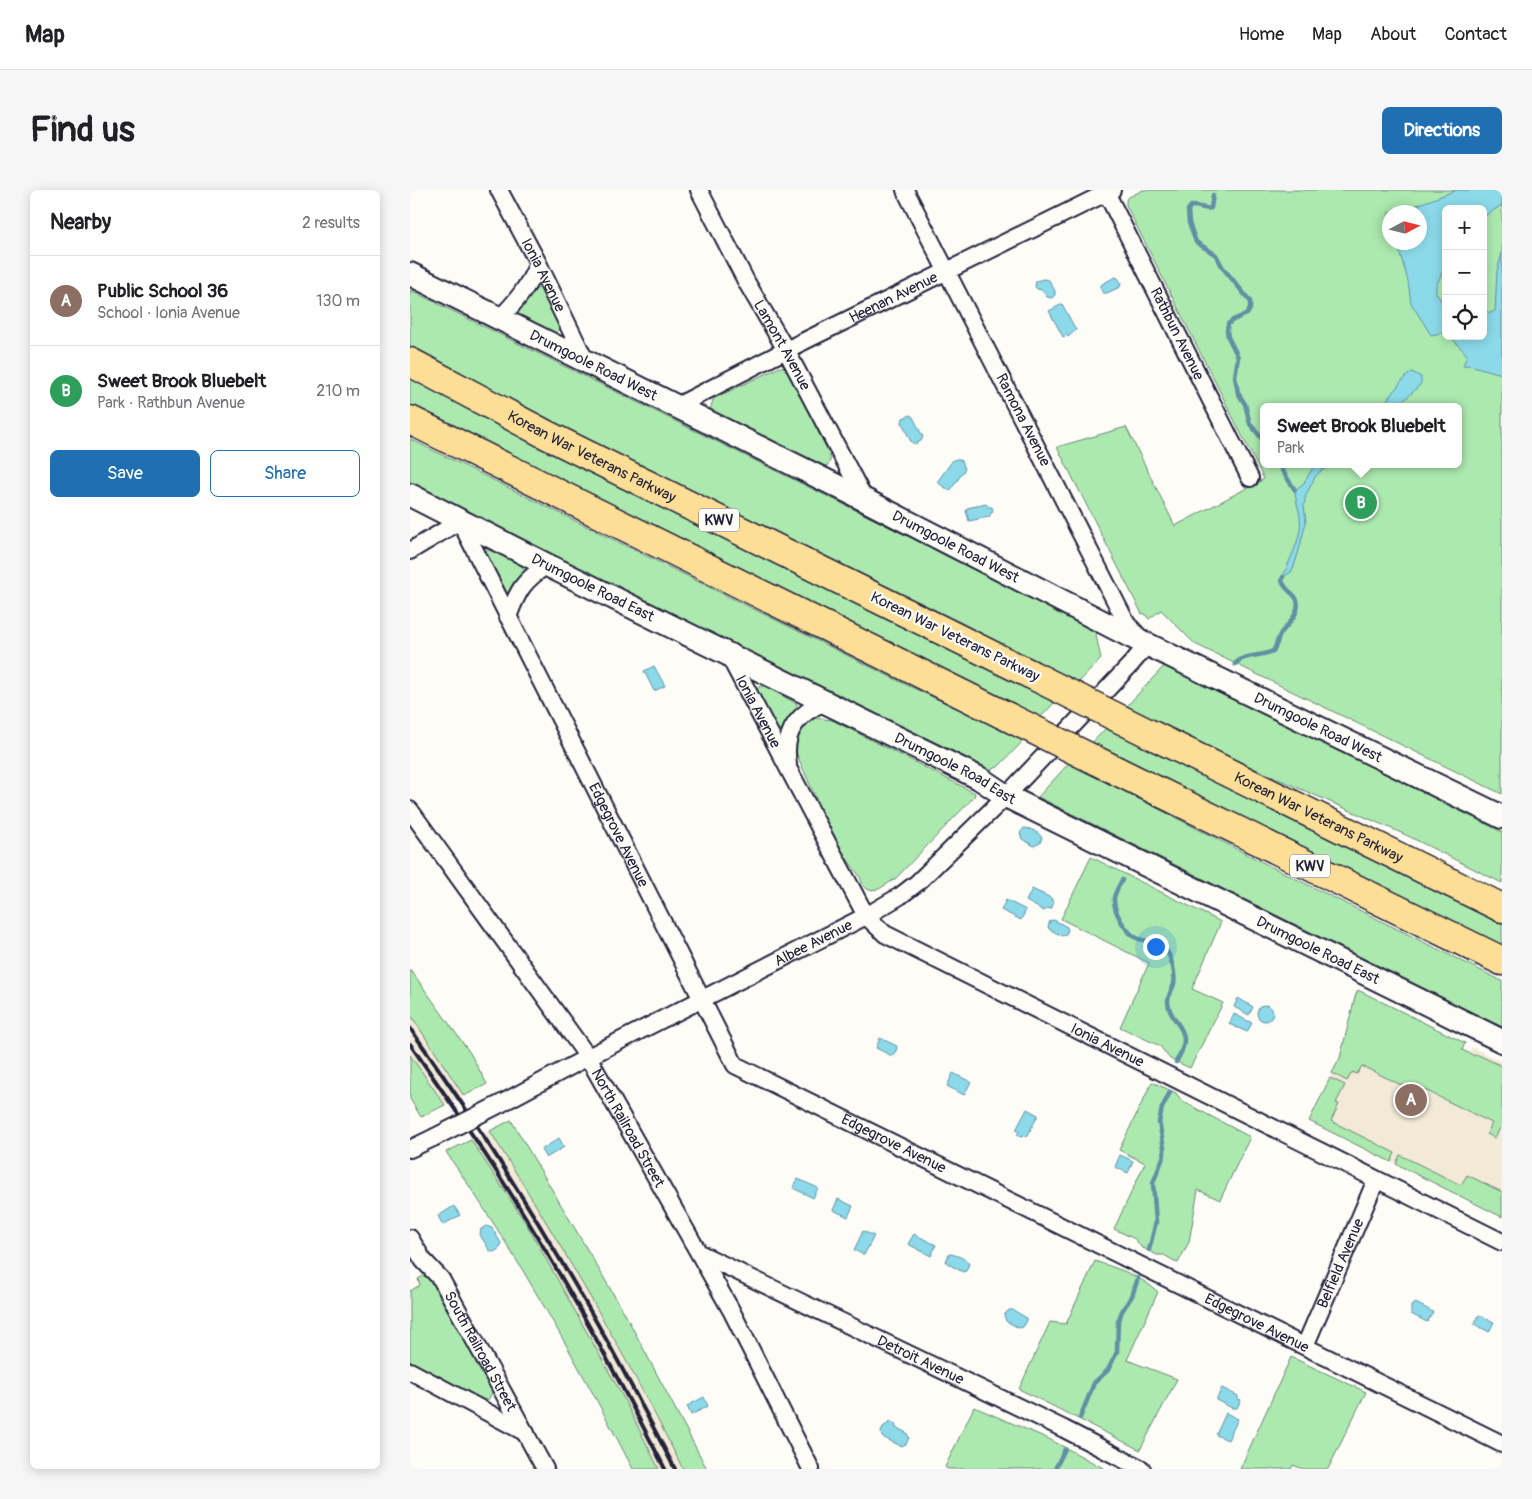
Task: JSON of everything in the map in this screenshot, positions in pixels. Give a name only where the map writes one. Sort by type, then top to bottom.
[{"type":"highway","name":"Korean War Veterans Parkway","points":[[410,362],[579,451],[1502,908]]},
{"type":"highway","name":"KWV","points":[[410,420],[1502,961]]},
{"type":"main road","name":"Drumgoole Road West","points":[[410,274],[865,500],[1147,645],[1502,817]]},
{"type":"main road","name":"Drumgoole Road East","points":[[410,495],[460,522],[979,778],[1006,796],[1502,1041]]},
{"type":"street","name":"Ionia Avenue","points":[[498,190],[538,263],[586,362]]},
{"type":"street","name":"Lamont Avenue","points":[[699,190],[747,283],[786,350],[865,500]]},
{"type":"street","name":"Ramona Avenue","points":[[905,190],[1126,624],[1147,645]]},
{"type":"street","name":"Heenan Avenue","points":[[677,406],[1108,191]]},
{"type":"street","name":"Rathbun Avenue","points":[[1108,191],[1250,478]]},
{"type":"street","points":[[499,319],[522,293],[538,263]]},
{"type":"street","points":[[410,551],[460,522]]},
{"type":"street","name":"Edgegrove Avenue","points":[[460,522],[735,1065],[1502,1444]]},
{"type":"street","points":[[508,617],[522,587],[534,574],[547,565]]},
{"type":"street","name":"Albee Avenue","points":[[410,1149],[502,1104],[588,1057],[866,916],[900,896],[917,883],[1006,796],[1147,645]]},
{"type":"street","name":"Ionia Avenue","points":[[728,654],[866,916],[885,934],[1502,1242]]},
{"type":"street","name":"Ionia Avenue","points":[[788,769],[786,752],[791,730],[803,714],[825,702]]},
{"type":"street","name":"North Railroad Street","points":[[410,810],[588,1057],[731,1310],[812,1469]]},
{"type":"street","name":"Belfield Avenue","points":[[1305,1346],[1376,1180]]},
{"type":"street","name":"South Railroad Street","points":[[410,1238],[424,1260],[441,1280],[546,1469]]},
{"type":"street","name":"Detroit Avenue","points":[[699,1253],[1055,1424],[1142,1469]]},
{"type":"street","points":[[410,1371],[526,1433]]},
{"type":"shaded area","points":[[1355,997],[1469,1053],[1472,1047],[1502,1062],[1502,1217],[1309,1121],[1340,1058]]},
{"type":"shaded area","points":[[410,1014],[464,1096],[445,1105],[410,1055]]},
{"type":"shaded area","points":[[490,1131],[541,1212],[596,1306],[683,1469],[659,1469],[623,1397],[527,1225],[471,1140]]},
{"type":"green space","points":[[1143,190],[1502,190],[1502,794],[1195,644],[1161,610],[1149,619],[1144,613],[1142,614],[1057,447],[1126,427],[1175,526],[1264,479],[1126,205],[1127,198]]},
{"type":"green space","points":[[539,288],[542,289],[561,325],[556,333],[518,314],[533,292]]},
{"type":"green space","points":[[410,290],[1100,631],[1096,635],[1101,659],[1077,684],[962,623],[543,417],[410,346]]},
{"type":"green space","points":[[780,367],[784,367],[787,370],[830,455],[830,462],[827,466],[820,466],[710,410],[713,400],[717,397]]},
{"type":"green space","points":[[410,376],[1057,700],[1036,722],[410,410]]},
{"type":"green space","points":[[410,439],[911,687],[1025,739],[991,772],[410,483]]},
{"type":"green space","points":[[489,550],[521,565],[524,569],[525,573],[505,596],[484,551]]},
{"type":"green space","points":[[1166,664],[1502,832],[1502,883],[1406,835],[1262,772],[1125,708]]},
{"type":"green space","points":[[760,686],[765,686],[797,704],[797,710],[780,730],[776,730],[756,693]]},
{"type":"green space","points":[[815,718],[832,720],[975,793],[974,797],[895,879],[879,889],[869,890],[863,886],[860,877],[840,849],[797,755],[796,743],[799,733],[805,724]]},
{"type":"green space","points":[[1108,726],[1502,921],[1502,952],[1089,746]]},
{"type":"green space","points":[[1069,763],[1260,861],[1502,981],[1502,1027],[1038,797]]},
{"type":"green space","points":[[1091,857],[1221,922],[1192,989],[1223,1003],[1190,1068],[1170,1059],[1160,1046],[1120,1027],[1149,963],[1061,919]]},
{"type":"green space","points":[[410,969],[470,1053],[487,1084],[464,1096],[410,1014]]},
{"type":"green space","points":[[1358,990],[1465,1043],[1462,1050],[1502,1066],[1502,1124],[1495,1138],[1487,1134],[1492,1123],[1425,1090],[1422,1095],[1362,1066],[1357,1074],[1352,1072],[1347,1081],[1332,1073],[1340,1058]]},
{"type":"green space","points":[[410,1055],[445,1105],[421,1117],[410,1099]]},
{"type":"green space","points":[[1330,1078],[1345,1085],[1336,1103],[1339,1104],[1331,1121],[1395,1153],[1391,1162],[1309,1121]]},
{"type":"green space","points":[[1152,1082],[1176,1093],[1182,1101],[1250,1137],[1220,1200],[1198,1190],[1189,1242],[1178,1263],[1164,1255],[1157,1255],[1141,1247],[1135,1239],[1114,1229],[1145,1163],[1119,1150]]},
{"type":"green space","points":[[511,1120],[624,1312],[707,1469],[683,1469],[591,1298],[490,1131]]},
{"type":"green space","points":[[471,1140],[527,1225],[623,1397],[659,1469],[633,1469],[545,1308],[497,1229],[446,1152]]},
{"type":"green space","points":[[1400,1155],[1461,1185],[1467,1175],[1502,1192],[1502,1217],[1396,1164]]},
{"type":"green space","points":[[1095,1261],[1136,1277],[1158,1292],[1127,1360],[1177,1379],[1140,1450],[1019,1389],[1050,1322],[1066,1324]]},
{"type":"green space","points":[[423,1276],[430,1278],[491,1383],[492,1393],[488,1400],[480,1400],[410,1364],[410,1291],[420,1285],[418,1279]]},
{"type":"green space","points":[[1291,1357],[1366,1392],[1328,1469],[1303,1469],[1293,1465],[1291,1469],[1240,1469]]},
{"type":"green space","points":[[974,1407],[1049,1439],[1105,1469],[947,1469],[945,1467]]},
{"type":"water","points":[[1457,190],[1502,190],[1502,205],[1487,214],[1487,205],[1442,205],[1442,273],[1436,286],[1436,293],[1442,302],[1442,333],[1431,335],[1411,303],[1408,281],[1399,250],[1427,250],[1427,205],[1417,205]]},
{"type":"water","points":[[1502,253],[1502,374],[1469,365],[1463,366],[1467,355],[1454,340],[1487,340],[1487,311],[1490,313],[1495,311],[1497,271]]},
{"type":"water","points":[[1115,277],[1121,283],[1120,287],[1103,293],[1100,288],[1102,284]]},
{"type":"water","points":[[1049,280],[1055,291],[1055,295],[1052,298],[1047,297],[1042,290],[1035,287],[1036,281]]},
{"type":"water","points":[[1062,304],[1076,330],[1068,337],[1067,335],[1063,337],[1049,311]]},
{"type":"water","points":[[1412,372],[1421,377],[1421,383],[1401,403],[1384,403],[1405,377]]},
{"type":"water","points":[[910,415],[913,417],[923,437],[921,441],[915,444],[911,442],[902,422],[903,418]]},
{"type":"water","points":[[958,459],[962,461],[965,469],[950,491],[937,482],[953,460]]},
{"type":"water","points":[[1313,468],[1327,468],[1315,477],[1306,495],[1304,505],[1306,522],[1298,554],[1291,572],[1283,577],[1299,533],[1300,517],[1295,490],[1304,483]]},
{"type":"water","points":[[986,504],[992,507],[993,512],[989,517],[969,521],[967,508]]},
{"type":"water","points":[[654,666],[665,686],[654,691],[644,671]]},
{"type":"water","points":[[1024,828],[1039,834],[1042,838],[1040,843],[1034,846],[1022,839],[1020,833]]},
{"type":"water","points":[[1032,889],[1051,898],[1054,903],[1051,909],[1048,908],[1044,911],[1026,901]]},
{"type":"water","points":[[1006,900],[1026,910],[1021,920],[1001,910]]},
{"type":"water","points":[[1054,920],[1067,927],[1066,934],[1062,936],[1049,929],[1050,921]]},
{"type":"water","points":[[1238,998],[1253,1007],[1249,1015],[1234,1007]]},
{"type":"water","points":[[1262,1005],[1268,1005],[1273,1010],[1271,1019],[1262,1021],[1257,1016],[1257,1010]]},
{"type":"water","points":[[1234,1014],[1252,1023],[1247,1032],[1229,1024]]},
{"type":"water","points":[[880,1038],[897,1046],[892,1056],[876,1048]]},
{"type":"water","points":[[953,1073],[971,1082],[964,1095],[947,1086]]},
{"type":"water","points":[[1027,1109],[1038,1115],[1027,1137],[1024,1135],[1022,1137],[1017,1135],[1019,1132],[1016,1130]]},
{"type":"water","points":[[559,1138],[564,1147],[546,1158],[541,1150]]},
{"type":"water","points":[[1120,1155],[1133,1161],[1128,1173],[1115,1167]]},
{"type":"water","points":[[798,1179],[818,1188],[813,1198],[793,1188]]},
{"type":"water","points":[[838,1199],[853,1206],[848,1217],[833,1210]]},
{"type":"water","points":[[454,1206],[460,1215],[443,1225],[438,1216]]},
{"type":"water","points":[[486,1226],[492,1228],[501,1243],[500,1248],[494,1252],[490,1251],[480,1235],[481,1229]]},
{"type":"water","points":[[863,1231],[874,1236],[864,1255],[854,1250]]},
{"type":"water","points":[[914,1234],[936,1245],[931,1256],[908,1244]]},
{"type":"water","points":[[949,1254],[960,1257],[968,1262],[966,1271],[963,1272],[948,1264],[946,1261]]},
{"type":"water","points":[[1416,1303],[1433,1312],[1427,1322],[1411,1314],[1411,1306]]},
{"type":"water","points":[[1009,1310],[1013,1310],[1025,1317],[1027,1321],[1023,1327],[1019,1328],[1006,1321],[1004,1315]]},
{"type":"water","points":[[1479,1315],[1494,1322],[1489,1332],[1474,1324]]},
{"type":"water","points":[[1222,1388],[1238,1396],[1238,1399],[1241,1400],[1237,1408],[1232,1408],[1216,1400]]},
{"type":"water","points":[[704,1397],[708,1406],[691,1415],[687,1406]]},
{"type":"water","points":[[1226,1413],[1238,1419],[1228,1440],[1216,1435]]},
{"type":"water","points":[[889,1421],[896,1424],[895,1427],[907,1433],[909,1438],[906,1444],[901,1446],[882,1437],[881,1432]]},
{"type":"waterway","points":[[1213,195],[1211,208],[1191,206],[1188,210],[1189,223],[1196,242],[1216,255],[1223,268],[1250,301],[1250,309],[1247,314],[1228,324],[1227,331],[1238,357],[1235,377],[1238,393],[1245,404],[1250,424],[1260,436]]},
{"type":"waterway","points":[[1281,468],[1295,490]]},
{"type":"waterway","points":[[1235,664],[1248,657],[1273,651],[1281,633],[1296,613],[1298,603],[1296,598],[1284,586],[1283,577]]},
{"type":"waterway","points":[[1122,880],[1114,898],[1121,921],[1129,932],[1139,939],[1162,945],[1167,950],[1172,965],[1174,984],[1168,1002],[1171,1013],[1182,1030],[1184,1040],[1183,1049],[1176,1062]]},
{"type":"waterway","points":[[1149,1250],[1156,1222],[1153,1183],[1164,1155],[1159,1122],[1162,1108],[1170,1092]]},
{"type":"waterway","points":[[1080,1418],[1094,1383],[1108,1370],[1117,1352],[1118,1322],[1122,1311],[1132,1296],[1138,1278]]},
{"type":"waterway","points":[[1055,1469],[1065,1449]]},
{"type":"railway","points":[[410,1028],[479,1129],[544,1232],[608,1343],[675,1469]]},
{"type":"railway","points":[[410,1044],[490,1161],[552,1262],[602,1350],[665,1469]]},
{"type":"place","name":"Sweet Brook Bluebelt","points":[[1361,503]]},
{"type":"place","name":"Public School 36","points":[[1411,1100]]}]
